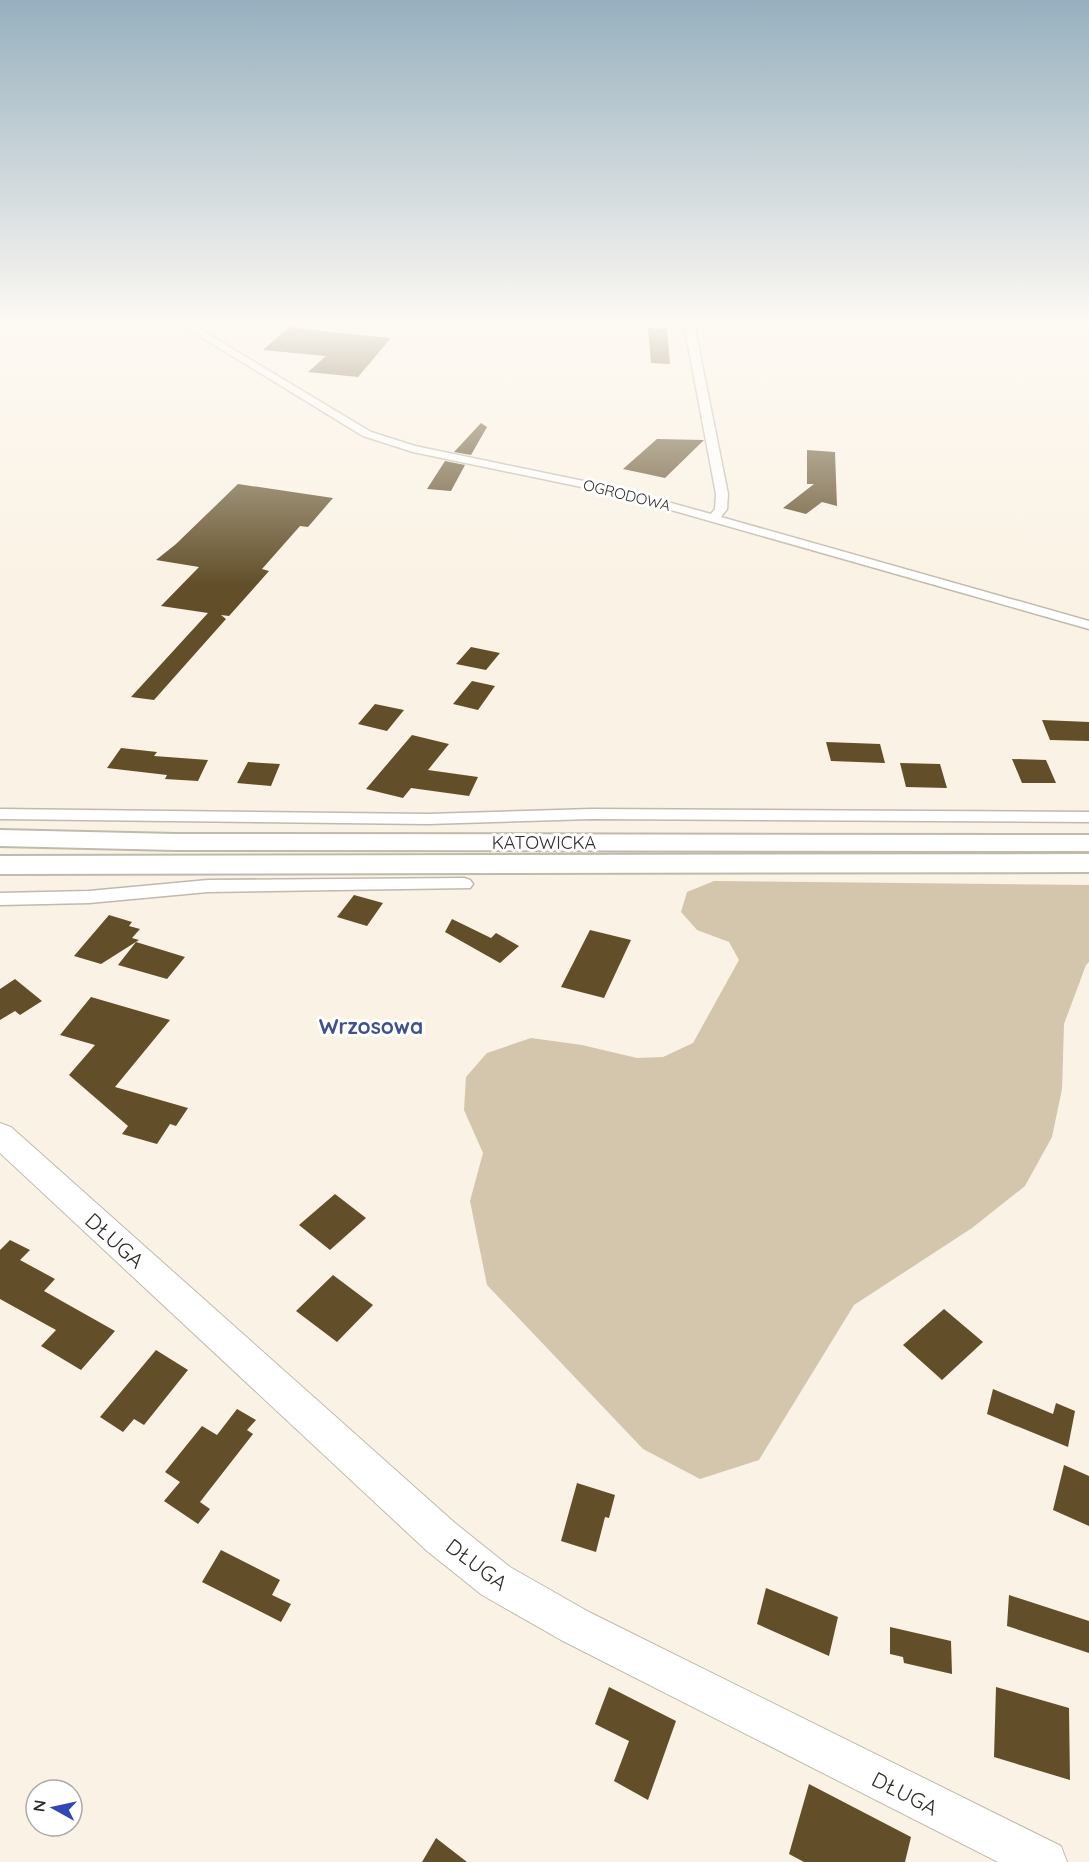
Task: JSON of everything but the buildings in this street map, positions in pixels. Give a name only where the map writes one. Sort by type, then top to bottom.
[{"type":"main road","name":"KATOWICKA","points":[[0,838],[175,842],[1089,843]]},
{"type":"main road","name":"KATOWICKA","points":[[0,865],[1089,863]]},
{"type":"street","name":"OGRODOWA","points":[[329,411],[367,434],[413,449],[617,491],[1089,625]]},
{"type":"street","points":[[706,411],[722,494],[721,509],[714,518]]},
{"type":"street","points":[[0,814],[416,819],[592,814],[1089,817]]},
{"type":"street","points":[[0,899],[89,897],[208,886],[464,884]]},
{"type":"street","name":"DŁUGA","points":[[1,1137],[441,1537],[496,1581],[575,1626],[1045,1862]]},
{"type":"shaded area","points":[[714,881],[1089,885],[1089,962],[1064,1024],[1062,1089],[1052,1137],[1025,1186],[972,1228],[854,1305],[759,1460],[700,1479],[643,1449],[487,1285],[470,1201],[483,1153],[464,1110],[466,1077],[487,1053],[531,1038],[582,1045],[637,1058],[663,1057],[693,1043],[739,960],[729,942],[697,930],[681,912],[687,892]]},
{"type":"district","name":"Wrzosowa","points":[[371,1026]]}]
